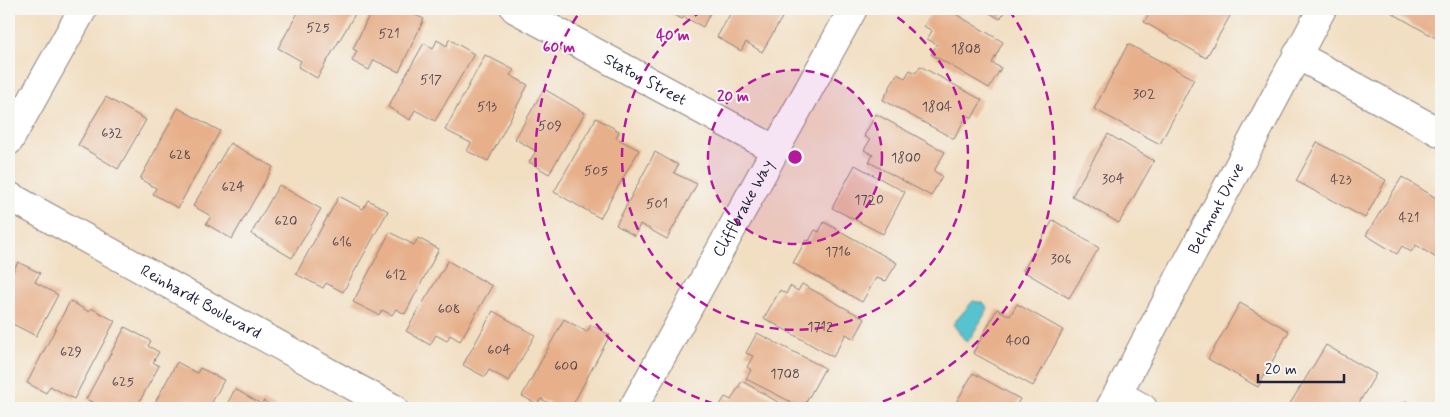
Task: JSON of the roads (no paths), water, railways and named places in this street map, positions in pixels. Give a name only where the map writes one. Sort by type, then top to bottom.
[{"type":"street","points":[[9,141],[83,9]]},
{"type":"street","name":"Staton Street","points":[[516,9],[774,149]]},
{"type":"street","name":"Cliffbrake Way","points":[[633,408],[774,149],[853,9]]},
{"type":"street","name":"Belmont Drive","points":[[1114,401],[1322,9]]},
{"type":"street","points":[[1297,55],[1441,133]]},
{"type":"street","name":"Reinhardt Boulevard","points":[[9,196],[393,408]]},
{"type":"street","points":[[1114,401],[1143,408]]},
{"type":"water","points":[[973,301],[984,303],[988,309],[966,342],[953,324]]}]
